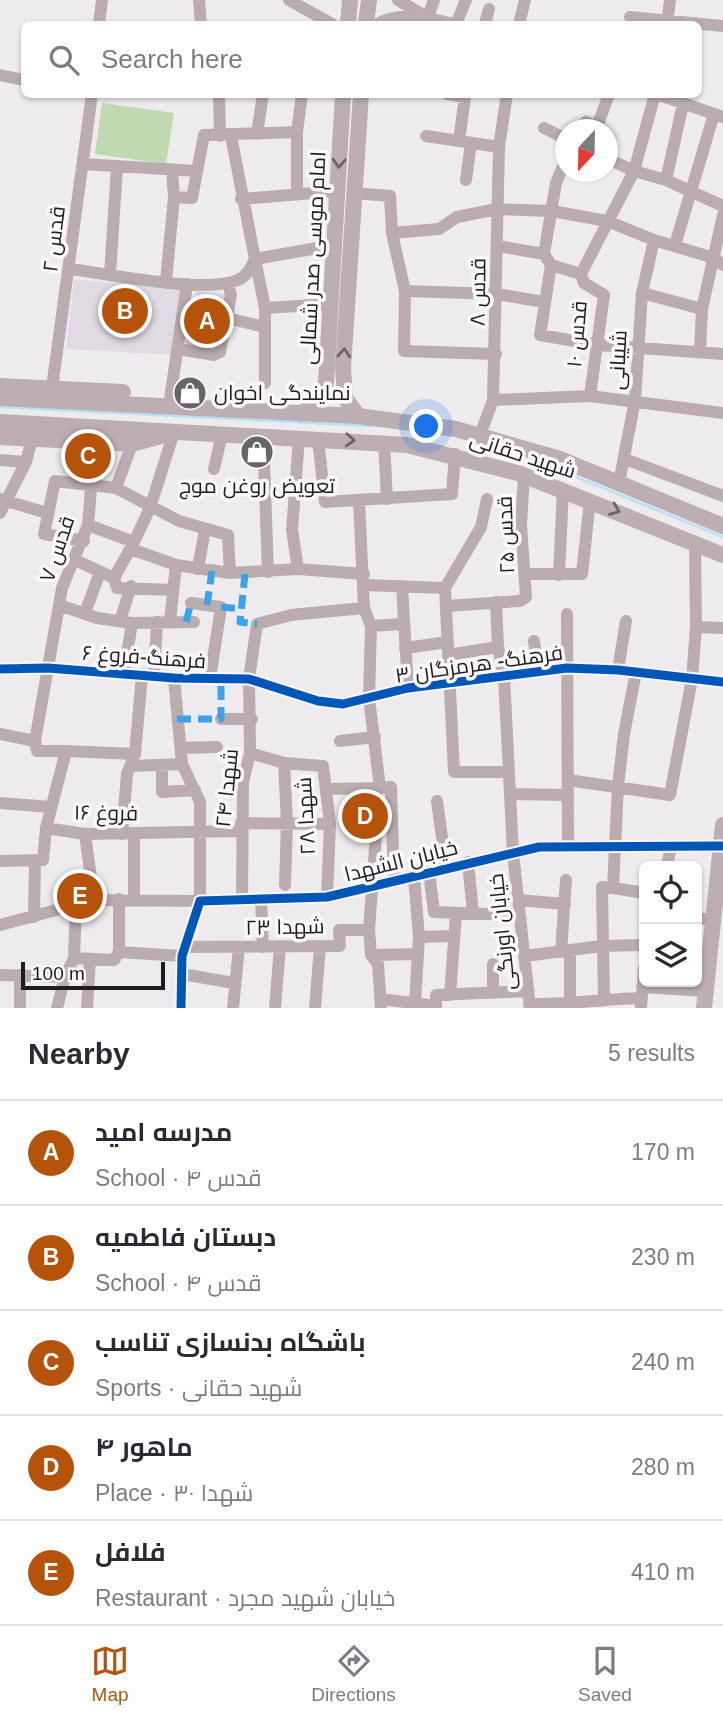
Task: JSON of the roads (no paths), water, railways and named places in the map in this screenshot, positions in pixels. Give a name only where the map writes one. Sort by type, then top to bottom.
[{"type":"main road","points":[[348,21],[350,0]]},
{"type":"main road","points":[[366,21],[369,0]]},
{"type":"main road","name":"امام موسی صدر شمالی","points":[[343,98],[346,192],[344,382],[348,407],[358,416]]},
{"type":"main road","name":"امام موسی صدر شمالی","points":[[301,414],[319,400],[326,382],[335,245],[360,98]]},
{"type":"main road","points":[[326,382],[338,386],[344,382]]},
{"type":"main road","name":"شهید حقانی","points":[[0,386],[160,394],[172,403],[358,416],[480,435],[560,459],[723,526]]},
{"type":"main road","points":[[0,398],[172,403]]},
{"type":"main road","points":[[0,422],[167,431]]},
{"type":"main road","name":"شهید حقانی","points":[[0,436],[132,444],[167,431],[384,442],[455,454],[524,475],[723,555]]},
{"type":"main road","points":[[704,1008],[710,925],[723,825]]},
{"type":"street","points":[[99,21],[102,0]]},
{"type":"street","points":[[199,0],[201,21]]},
{"type":"street","points":[[398,0],[428,18]]},
{"type":"street","points":[[428,18],[434,0]]},
{"type":"street","points":[[456,21],[466,0]]},
{"type":"street","points":[[520,21],[525,0]]},
{"type":"street","points":[[668,21],[670,0]]},
{"type":"street","points":[[293,1],[327,21]]},
{"type":"street","points":[[486,21],[489,9]]},
{"type":"street","points":[[630,17],[655,21]]},
{"type":"street","points":[[382,21],[428,18],[442,21]]},
{"type":"street","points":[[702,25],[723,26]]},
{"type":"street","points":[[0,75],[21,79]]},
{"type":"street","name":"قدس ۲","points":[[52,388],[91,98]]},
{"type":"street","points":[[220,98],[265,308],[265,383]]},
{"type":"street","points":[[257,134],[262,98]]},
{"type":"street","points":[[298,192],[297,132],[301,98]]},
{"type":"street","points":[[465,98],[466,180]]},
{"type":"street","name":"قدس ۸","points":[[480,435],[493,400],[499,147],[506,98]]},
{"type":"street","points":[[600,119],[608,98]]},
{"type":"street","name":"قدس ۱۰","points":[[590,396],[604,295],[584,283],[581,274],[634,172],[656,98]]},
{"type":"street","points":[[669,98],[720,115],[675,245]]},
{"type":"street","points":[[666,180],[683,103]]},
{"type":"street","points":[[544,128],[555,134]]},
{"type":"street","points":[[174,197],[192,198],[204,135],[297,132]]},
{"type":"street","points":[[426,136],[499,147]]},
{"type":"street","points":[[83,164],[197,171]]},
{"type":"street","points":[[618,164],[634,172],[666,180],[723,206]]},
{"type":"street","points":[[110,274],[117,168]]},
{"type":"street","points":[[166,281],[174,197],[172,170]]},
{"type":"street","points":[[556,182],[540,335],[598,345],[699,350],[723,354]]},
{"type":"street","points":[[241,199],[298,192],[390,196],[392,233],[405,292],[404,351],[496,354]]},
{"type":"street","points":[[392,233],[439,229],[457,217],[497,209],[552,211],[607,221],[718,261]]},
{"type":"street","points":[[699,350],[702,309],[718,261],[723,215]]},
{"type":"street","name":"شیبانی","points":[[619,482],[635,400],[636,348],[642,293],[654,240]]},
{"type":"street","points":[[69,269],[187,284],[228,283],[241,279],[255,259],[335,245]]},
{"type":"street","points":[[498,246],[548,260],[581,274]]},
{"type":"street","points":[[178,349],[217,354],[231,295],[228,283]]},
{"type":"street","points":[[172,403],[187,284]]},
{"type":"street","points":[[405,292],[497,294],[544,302]]},
{"type":"street","points":[[642,293],[702,309]]},
{"type":"street","points":[[265,308],[331,304]]},
{"type":"street","points":[[227,318],[265,327]]},
{"type":"street","points":[[493,400],[590,396],[723,413]]},
{"type":"street","points":[[167,431],[150,508],[114,578],[117,588],[131,586],[173,590]]},
{"type":"street","points":[[214,469],[222,434]]},
{"type":"street","points":[[263,436],[268,572]]},
{"type":"street","points":[[298,569],[293,505],[299,438]]},
{"type":"street","points":[[32,439],[26,462],[2,504],[47,513]]},
{"type":"street","points":[[318,439],[325,502],[452,494],[455,454]]},
{"type":"street","name":"قدس ۷","points":[[35,741],[62,587],[84,541],[88,525],[95,442]]},
{"type":"street","points":[[384,442],[387,499]]},
{"type":"street","points":[[116,488],[132,444]]},
{"type":"street","points":[[625,459],[723,496]]},
{"type":"street","points":[[0,460],[26,462]]},
{"type":"street","name":"قدس ۲۵","points":[[446,606],[520,601],[526,597],[521,524],[524,475]]},
{"type":"street","points":[[84,541],[44,534],[55,481],[116,488],[150,508],[228,535],[230,573]]},
{"type":"street","points":[[559,575],[563,489]]},
{"type":"street","points":[[487,499],[481,527],[445,588],[454,772],[509,772]]},
{"type":"street","points":[[359,500],[364,608],[371,626],[369,698],[380,788]]},
{"type":"street","points":[[526,574],[582,574],[590,500]]},
{"type":"street","points":[[88,525],[176,565],[198,569],[230,573],[298,569],[402,586],[445,588]]},
{"type":"street","points":[[198,569],[205,529]]},
{"type":"street","points":[[568,780],[670,795],[692,679],[696,627],[695,543]]},
{"type":"street","points":[[75,559],[114,578]]},
{"type":"street","points":[[134,898],[128,833],[128,774],[148,676],[173,590],[176,565]]},
{"type":"street","points":[[85,613],[100,572]]},
{"type":"street","points":[[124,673],[131,586]]},
{"type":"street","points":[[402,586],[402,624],[408,688]]},
{"type":"street","name":"خیابان اورنگی","points":[[496,602],[498,647],[504,676],[513,853],[529,1001]]},
{"type":"street","points":[[191,603],[221,607],[210,679]]},
{"type":"street","points":[[59,605],[126,622],[194,622]]},
{"type":"street","name":"شهدا ۲۴","points":[[242,900],[243,782],[250,753],[252,719],[248,679],[257,624],[291,615],[364,608]]},
{"type":"street","points":[[567,614],[568,846]]},
{"type":"street","points":[[618,670],[626,621]]},
{"type":"street","points":[[371,626],[402,624]]},
{"type":"street","points":[[696,627],[723,628]]},
{"type":"street","points":[[534,641],[538,672]]},
{"type":"street","points":[[405,648],[498,647]]},
{"type":"street","name":"فرهنگ-فروغ ۶","points":[[0,669],[48,668],[174,678],[248,679],[283,690]]},
{"type":"street","name":"فرهنگ- هرمزگان ۳","points":[[283,690],[318,701],[343,704],[408,688],[567,668],[618,670],[723,682]]},
{"type":"street","points":[[614,888],[618,845],[618,786],[624,733],[636,672]]},
{"type":"street","points":[[174,678],[182,764],[200,802],[200,901],[183,952],[181,1008]]},
{"type":"street","points":[[220,719],[252,719]]},
{"type":"street","points":[[0,734],[35,741],[37,751],[66,751],[162,765],[182,764]]},
{"type":"street","points":[[340,741],[375,737]]},
{"type":"street","points":[[181,748],[217,747]]},
{"type":"street","points":[[46,828],[66,751]]},
{"type":"street","name":"شهدا ۲۸","points":[[250,753],[284,763],[323,766],[330,824],[327,897]]},
{"type":"street","points":[[284,763],[287,823],[285,885]]},
{"type":"street","points":[[162,765],[162,792],[195,790]]},
{"type":"street","points":[[327,789],[391,787],[394,882]]},
{"type":"street","points":[[510,794],[568,795]]},
{"type":"street","points":[[437,801],[446,867]]},
{"type":"street","points":[[0,803],[50,807]]},
{"type":"street","name":"فروغ ۱۶","points":[[35,860],[43,860],[46,828],[85,834],[199,832],[287,823],[330,824]]},
{"type":"street","points":[[85,834],[94,900]]},
{"type":"street","points":[[376,834],[369,930],[371,954],[378,964],[381,1004],[436,1007],[436,995],[493,993],[529,1001],[570,1005],[604,999],[705,991]]},
{"type":"street","name":"خیابان الشهدا","points":[[0,925],[94,900],[134,898],[200,901],[327,897],[468,862],[568,846],[721,846]]},
{"type":"street","points":[[668,861],[671,847]]},
{"type":"street","points":[[0,861],[35,860],[34,917]]},
{"type":"street","points":[[468,862],[473,913]]},
{"type":"street","points":[[429,872],[434,912],[520,915]]},
{"type":"street","points":[[408,1004],[419,937],[414,877]]},
{"type":"street","points":[[566,880],[566,951],[570,1005]]},
{"type":"street","points":[[604,999],[602,887],[639,892]]},
{"type":"street","points":[[119,899],[120,952]]},
{"type":"street","points":[[261,899],[263,947]]},
{"type":"street","points":[[518,900],[565,904]]},
{"type":"street","points":[[57,1008],[65,977],[74,958],[76,904]]},
{"type":"street","points":[[450,995],[456,914]]},
{"type":"street","name":"شهدا ۲۳","points":[[90,959],[114,960],[120,952],[340,946],[339,930],[369,930]]},
{"type":"street","points":[[419,937],[453,936]]},
{"type":"street","points":[[525,956],[601,946],[639,945]]},
{"type":"street","points":[[314,1008],[320,946]]},
{"type":"street","points":[[233,1008],[239,947]]},
{"type":"street","points":[[275,1008],[280,947]]},
{"type":"street","points":[[371,954],[418,954]]},
{"type":"street","points":[[74,958],[90,959],[88,1008]]},
{"type":"street","points":[[493,964],[493,993]]},
{"type":"street","points":[[182,974],[234,983]]},
{"type":"street","points":[[0,975],[65,977]]},
{"type":"street","points":[[20,975],[20,1008]]},
{"type":"street","points":[[471,994],[472,1008]]},
{"type":"waterway","points":[[0,407],[372,426]]},
{"type":"waterway","points":[[532,459],[723,537]]},
{"type":"place","name":"دبستان فاطمیه","points":[[125,311]]},
{"type":"place","name":"مدرسه امید","points":[[207,321]]},
{"type":"place","name":"نمایندگی اخوان","points":[[190,393]]},
{"type":"place","name":"تعویض روغن موج","points":[[257,452]]},
{"type":"place","name":"باشگاه بدنسازی تناسب","points":[[88,456]]},
{"type":"place","name":"ماهور ۴","points":[[365,816]]},
{"type":"place","name":"فلافل","points":[[80,896]]}]
